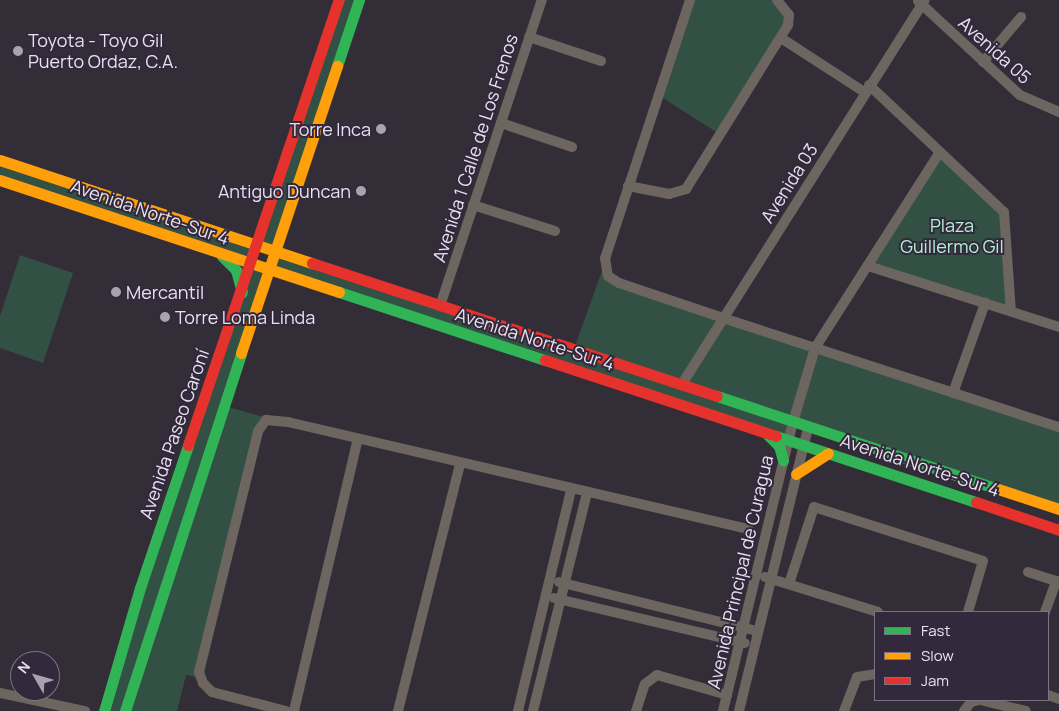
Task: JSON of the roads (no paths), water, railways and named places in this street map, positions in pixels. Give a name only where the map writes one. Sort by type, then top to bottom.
[{"type":"main road","name":"Avenida Paseo Caroní","points":[[104,711],[140,588],[252,264],[339,0]]},
{"type":"main road","name":"Avenida Paseo Caroní","points":[[126,711],[258,299],[359,0]]},
{"type":"main road","name":"Avenida Norte-Sur 4","points":[[0,160],[1059,509]]},
{"type":"main road","name":"Avenida Norte-Sur 4","points":[[0,180],[297,280],[1059,530]]},
{"type":"main road","points":[[239,240],[253,238],[264,227]]},
{"type":"main road","points":[[282,229],[283,245],[294,258]]},
{"type":"main road","points":[[220,254],[236,270],[242,292]]},
{"type":"main road","points":[[258,299],[275,284],[297,280]]},
{"type":"main road","points":[[763,432],[779,446],[783,460]]},
{"type":"main road","points":[[796,474],[828,453]]},
{"type":"street","name":"Avenida 1 Calle de Los Frenos","points":[[440,306],[542,0]]},
{"type":"street","points":[[690,0],[605,258],[608,276],[619,283],[723,318],[1059,427]]},
{"type":"street","points":[[628,186],[668,194],[686,189],[781,38],[790,20],[777,0]]},
{"type":"street","name":"Avenida 05","points":[[921,1],[983,62],[1020,95],[1038,106],[1059,112]]},
{"type":"street","name":"Avenida 03","points":[[682,384],[921,1]]},
{"type":"street","points":[[983,62],[1021,17]]},
{"type":"street","points":[[529,37],[601,61]]},
{"type":"street","points":[[781,38],[866,89],[940,152],[1004,212],[1010,311]]},
{"type":"street","points":[[501,123],[572,147]]},
{"type":"street","name":"Avenida Principal de Curagua","points":[[723,711],[788,440],[815,348],[940,152]]},
{"type":"street","points":[[474,205],[555,231]]},
{"type":"street","points":[[868,266],[1059,327]]},
{"type":"street","points":[[953,393],[985,303]]},
{"type":"street","points":[[286,711],[218,695],[207,689],[200,678],[199,664],[242,490],[258,432],[266,420],[276,419],[460,464],[749,530]]},
{"type":"street","name":"Avenida Principal de Curagua","points":[[739,711],[808,426]]},
{"type":"street","points":[[294,711],[358,439]]},
{"type":"street","points":[[398,711],[460,464]]},
{"type":"street","points":[[518,711],[571,490]]},
{"type":"street","points":[[533,711],[586,493]]},
{"type":"street","points":[[789,584],[814,507],[983,561],[968,611]]},
{"type":"street","points":[[1028,572],[1058,581],[1045,611]]},
{"type":"street","points":[[756,574],[875,611]]},
{"type":"street","points":[[550,580],[758,631]]},
{"type":"street","points":[[546,596],[754,645]]},
{"type":"street","points":[[844,711],[858,677],[874,674]]},
{"type":"street","points":[[636,711],[645,684],[657,675],[727,695]]},
{"type":"street","points":[[0,693],[62,709],[85,711]]},
{"type":"street","points":[[964,711],[971,702],[976,701]]},
{"type":"street","points":[[984,701],[1026,711]]},
{"type":"place","name":"Toyota - Toyo Gil Puerto Ordaz, C.A.","points":[[18,51]]},
{"type":"place","name":"Torre Inca","points":[[381,129]]},
{"type":"place","name":"Antiguo Duncan","points":[[361,191]]},
{"type":"place","name":"Mercantil","points":[[116,292]]},
{"type":"place","name":"Torre Loma Linda","points":[[165,317]]},
{"type":"park label","name":"Plaza Guillermo Gil","points":[[952,236]]}]
